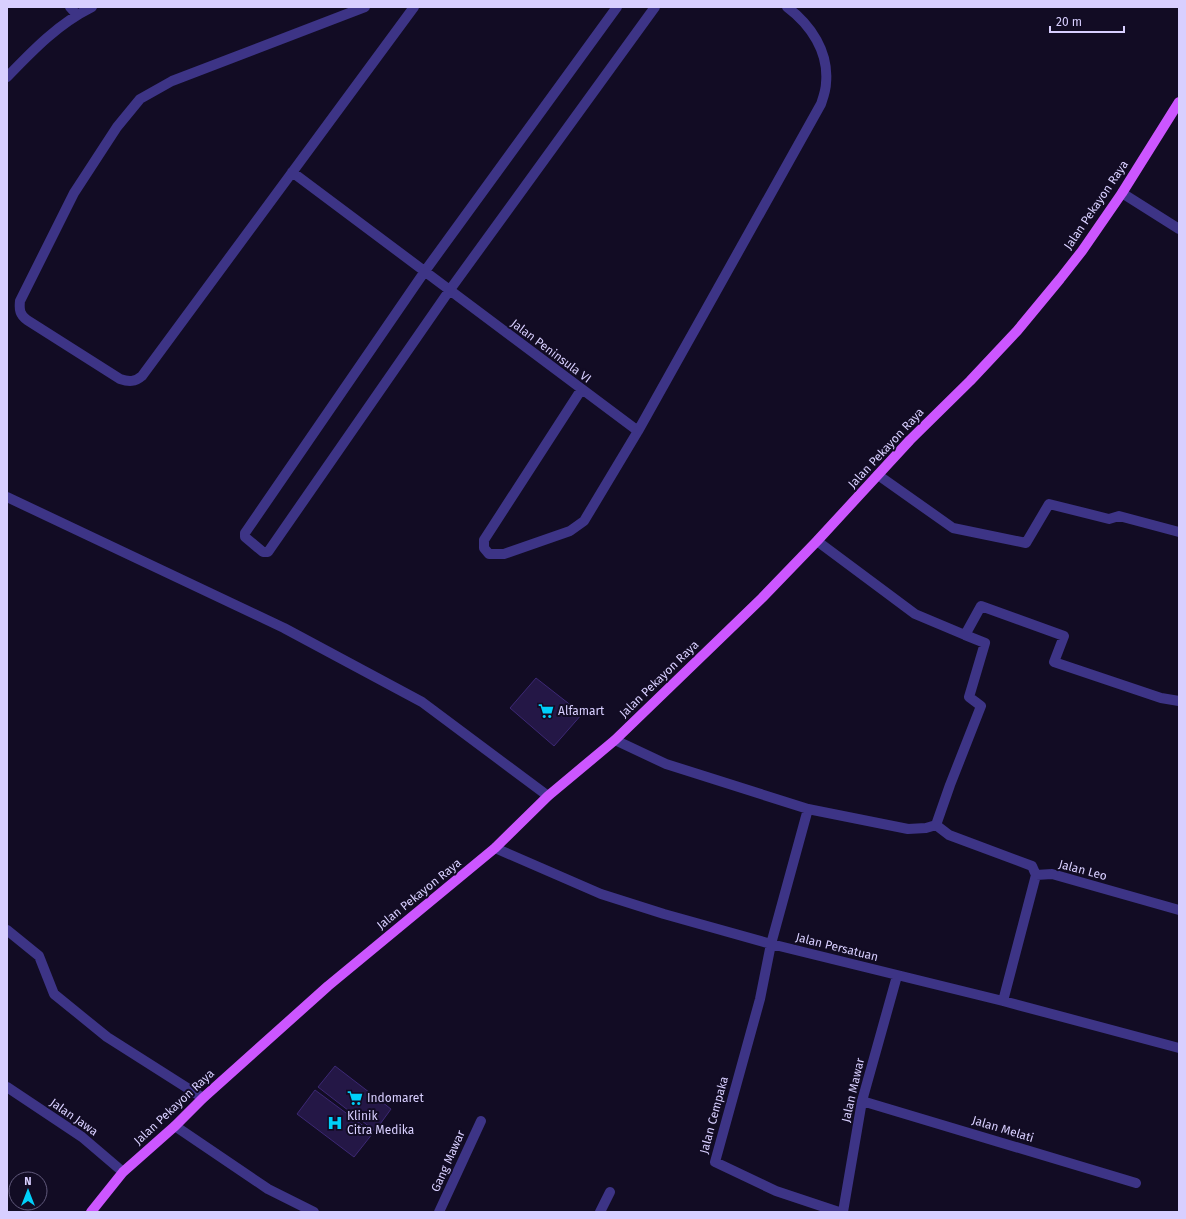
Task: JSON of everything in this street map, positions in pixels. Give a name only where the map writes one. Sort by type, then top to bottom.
[{"type":"main road","name":"Jalan Pekayon Raya","points":[[92,1212],[123,1172],[175,1126],[203,1098],[328,986],[495,848],[548,796],[615,740],[762,598],[910,440],[970,381],[1017,331],[1082,251],[1122,193],[1179,102]]},
{"type":"street","points":[[7,77],[73,11],[92,7]]},
{"type":"street","points":[[365,7],[172,81],[140,100],[117,127],[74,193],[20,301],[19,309],[21,316],[120,379],[133,381],[138,380],[414,7]]},
{"type":"street","points":[[617,7],[424,271],[245,533],[245,537],[263,552],[268,552],[449,291],[655,7]]},
{"type":"street","points":[[581,390],[484,540],[484,548],[489,554],[504,554],[570,531],[584,521],[638,432],[821,104],[826,83],[825,58],[817,37],[794,12],[787,7]]},
{"type":"street","name":"Jalan Peninsula VI","points":[[292,172],[638,432]]},
{"type":"street","points":[[1122,193],[1179,229]]},
{"type":"street","points":[[878,475],[953,528],[1026,543],[1049,504],[1109,519],[1119,516],[1179,532]]},
{"type":"street","points":[[7,497],[284,628],[422,702],[548,796]]},
{"type":"street","points":[[817,541],[915,614],[985,643],[969,697],[981,706],[936,825]]},
{"type":"street","points":[[965,634],[981,606],[1064,636],[1054,662],[1161,698],[1179,701]]},
{"type":"street","points":[[615,740],[666,764],[808,809],[908,829],[926,828],[936,825]]},
{"type":"street","name":"Jalan Cempaka","points":[[808,809],[771,944],[760,999],[715,1162],[776,1191],[839,1212]]},
{"type":"street","points":[[936,825],[948,835],[1032,866],[1036,875],[1003,1001]]},
{"type":"street","name":"Jalan Persatuan","points":[[495,848],[601,894],[664,914],[771,944],[1003,1001],[1179,1048]]},
{"type":"street","name":"Jalan Leo","points":[[1036,875],[1052,874],[1179,910]]},
{"type":"street","points":[[7,930],[39,956],[54,994],[106,1037],[203,1098]]},
{"type":"street","name":"Jalan Mawar","points":[[843,1212],[862,1101],[897,976]]},
{"type":"street","name":"Jalan Jawa","points":[[7,1087],[82,1137],[123,1172]]},
{"type":"street","name":"Jalan Melati","points":[[862,1101],[1136,1183]]},
{"type":"street","name":"Gang Mawar","points":[[439,1212],[481,1121]]},
{"type":"street","points":[[175,1126],[268,1189],[314,1212]]},
{"type":"street","points":[[600,1212],[610,1192]]},
{"type":"building","name":"Alfamart","points":[[536,678],[582,714],[554,746],[510,708]]},
{"type":"building","name":"Indomaret","points":[[335,1066],[391,1109],[375,1131],[318,1087]]},
{"type":"building","name":"Klinik Citra Medika","points":[[315,1090],[373,1133],[354,1157],[297,1114]]},
{"type":"place","name":"Alfamart","points":[[546,711]]},
{"type":"place","name":"Indomaret","points":[[355,1098]]},
{"type":"place","name":"Klinik Citra Medika","points":[[335,1123]]}]
